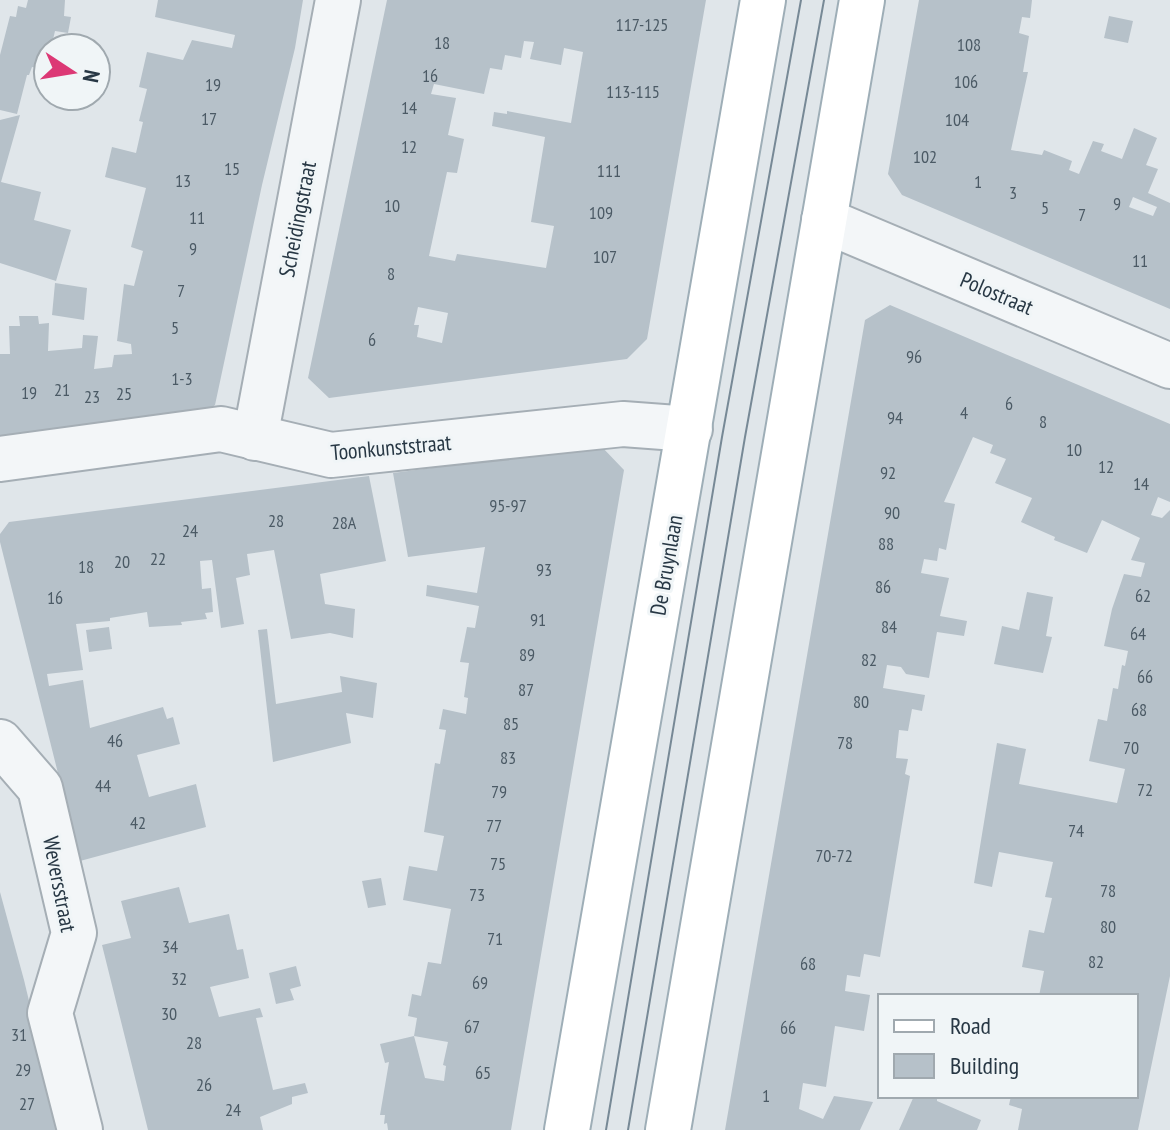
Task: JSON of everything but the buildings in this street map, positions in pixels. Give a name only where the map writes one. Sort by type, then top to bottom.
[{"type":"main road","name":"De Bruynlaan","points":[[567,1130],[763,0]]},
{"type":"main road","points":[[668,1130],[862,0]]},
{"type":"street","name":"Scheidingstraat","points":[[255,438],[338,0]]},
{"type":"street","name":"Polostraat","points":[[824,220],[1170,366]]},
{"type":"street","name":"Toonkunststraat","points":[[0,459],[221,429],[331,455],[623,424],[690,429]]},
{"type":"street","name":"Weversstraat","points":[[0,742],[40,788],[74,933],[50,1013],[80,1130]]},
{"type":"tram line","points":[[606,1130],[722,437],[801,0]]},
{"type":"tram line","points":[[628,1130],[745,437],[824,0]]}]
